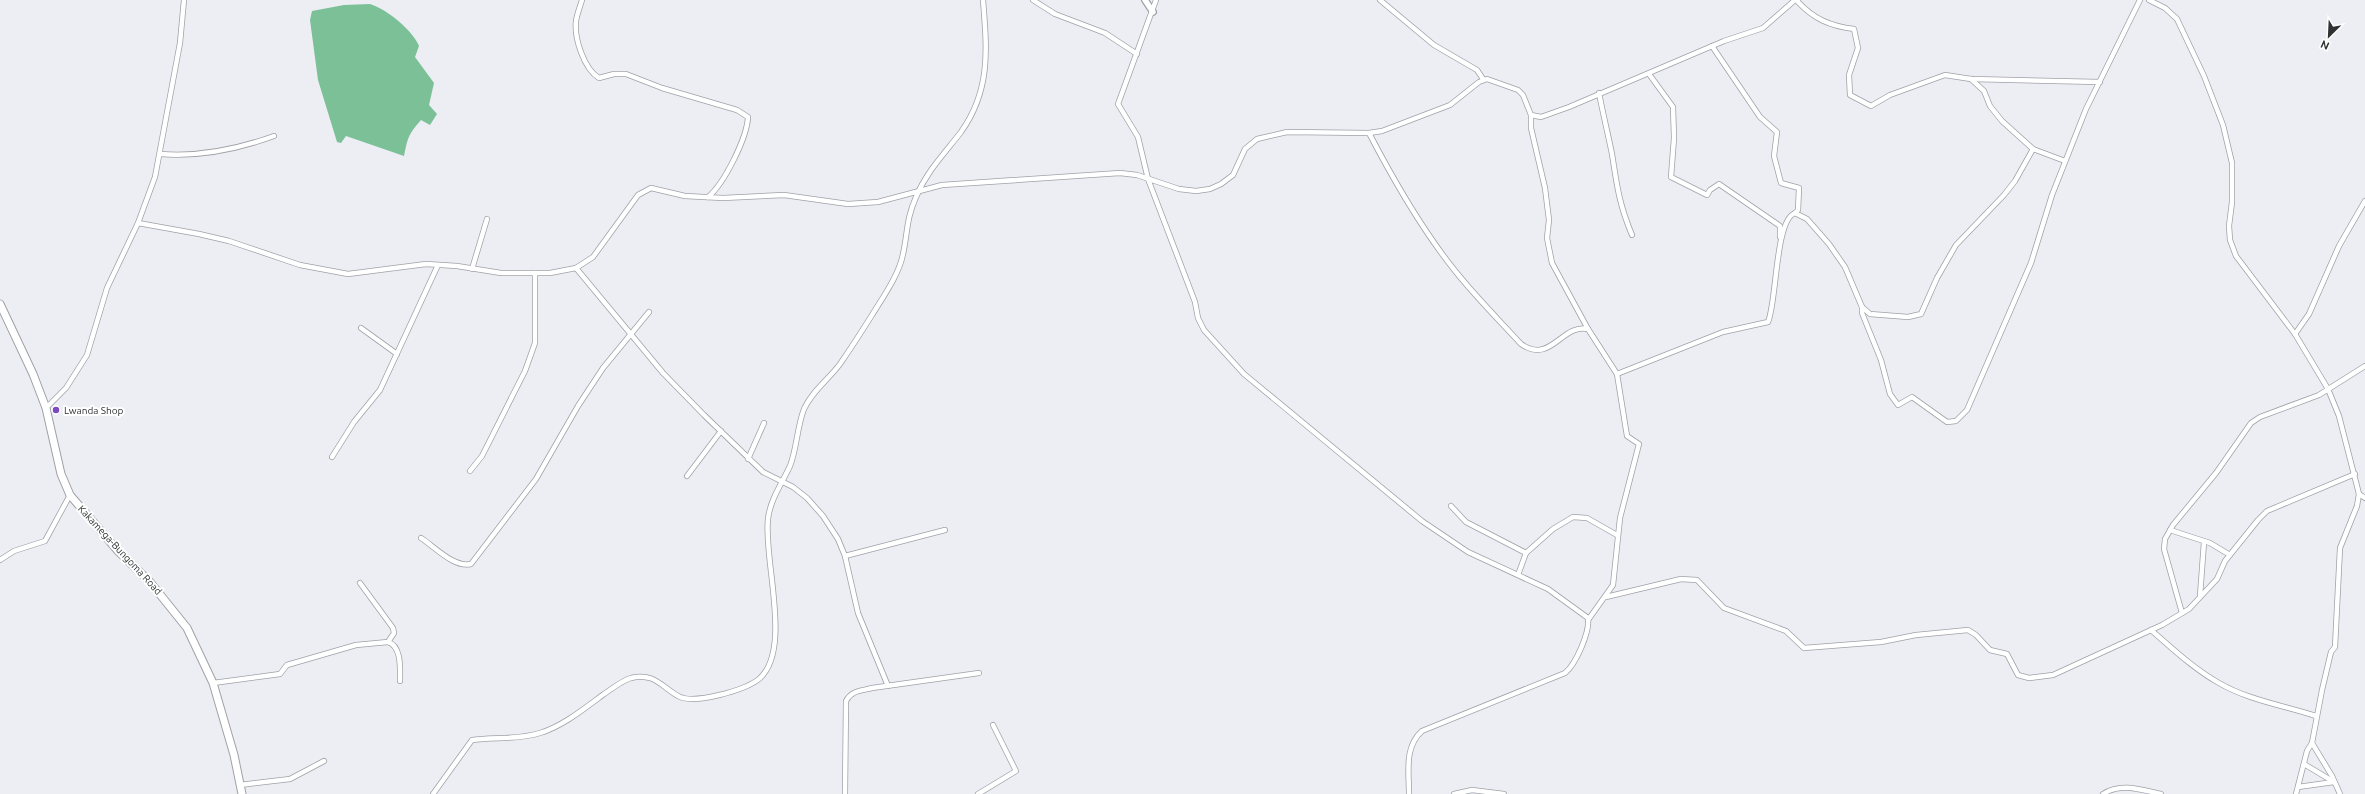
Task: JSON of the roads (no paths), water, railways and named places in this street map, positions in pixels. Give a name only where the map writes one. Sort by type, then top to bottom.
[{"type":"main road","name":"Kakamega-Bungoma Road","points":[[0,304],[33,374],[46,408],[61,474],[70,495],[170,605],[187,628],[213,683],[242,794]]},
{"type":"street","points":[[46,408],[66,388],[81,367],[87,355],[107,288],[138,223],[155,177],[161,154],[180,43],[185,0]]},
{"type":"street","points":[[582,0],[576,21],[576,33],[588,68],[593,74],[599,78],[614,74],[626,74],[662,88],[737,110],[748,117],[744,131],[722,183],[708,197]]},
{"type":"street","points":[[433,794],[459,760],[470,741],[541,733],[631,678],[651,678],[661,682],[679,696],[690,699],[741,689],[758,680],[766,671],[772,661],[774,649],[774,588],[768,548],[767,521],[782,481],[790,465],[805,408],[815,391],[840,364],[892,280],[903,254],[907,221],[919,191],[940,156],[960,133],[975,110],[984,81],[986,66],[987,44],[983,0]]},
{"type":"street","points":[[1033,0],[1055,14],[1105,33],[1136,54]]},
{"type":"street","points":[[1145,0],[1153,12]]},
{"type":"street","points":[[1156,0],[1153,12],[1118,104],[1138,137],[1148,179],[1194,302],[1200,323],[1244,374],[1445,538],[1488,563],[1548,589],[1568,601],[1586,615],[1588,620]]},
{"type":"street","points":[[1380,0],[1434,45],[1477,70],[1483,79]]},
{"type":"street","points":[[1531,115],[1535,117],[1548,114],[1649,74],[1712,46],[1763,28],[1795,0]]},
{"type":"street","points":[[1798,0],[1809,14],[1832,26],[1854,29],[1858,48],[1849,75],[1850,95],[1871,106],[1890,95],[1942,76],[1971,79],[2100,82]]},
{"type":"street","points":[[1795,213],[1807,218],[1829,244],[1845,267],[1862,307],[1862,313],[1881,360],[1890,394],[1898,405],[1912,397],[1947,422],[1956,421],[1968,410],[2032,263],[2065,161],[2086,109],[2140,0]]},
{"type":"street","points":[[2149,0],[2165,8],[2177,18],[2204,76],[2223,125],[2232,162],[2232,202],[2229,226],[2230,240],[2236,256],[2295,334],[2328,389],[2338,416],[2355,474],[2359,494],[2357,506],[2340,548],[2335,647],[2331,652],[2316,716],[2312,743],[2307,751],[2296,794]]},
{"type":"street","points":[[1712,46],[1760,117],[1777,132],[1774,156],[1781,183],[1799,188],[1798,210],[1788,219],[1781,239]]},
{"type":"street","points":[[1617,374],[1722,332],[1768,322],[1773,307],[1781,239],[1780,226],[1719,184],[1710,190],[1707,195],[1671,177],[1674,138],[1673,107],[1649,74]]},
{"type":"street","points":[[138,223],[229,241],[300,265],[348,274],[396,267],[438,265],[472,268],[501,273],[535,273],[576,268],[593,257],[630,206],[644,190],[651,188],[685,196],[708,197],[784,195],[848,204],[878,202],[942,185],[1103,173],[1126,174],[1148,179],[1178,189],[1196,191],[1210,189],[1221,184],[1233,175],[1246,149],[1257,138],[1287,132],[1368,133],[1382,131],[1450,104],[1483,79],[1492,79],[1518,90],[1523,95],[1531,115],[1531,128],[1545,188],[1549,220],[1547,238],[1552,263],[1588,329],[1617,374],[1627,436],[1638,444],[1625,494],[1617,535],[1613,585],[1606,598],[1588,620],[1578,656],[1574,664],[1565,673],[1422,731],[1414,738],[1409,753],[1409,794]]},
{"type":"street","points":[[1971,79],[1984,91],[1996,116],[2033,148],[2065,161]]},
{"type":"street","points":[[1599,93],[1612,155],[1615,182],[1623,213],[1632,235]]},
{"type":"street","points":[[1368,133],[1388,169],[1437,246],[1456,272],[1521,344],[1527,348],[1545,350],[1571,333],[1582,328],[1588,329]]},
{"type":"street","points":[[161,154],[175,155],[217,151],[254,143],[274,136]]},
{"type":"street","points":[[1862,307],[1870,314],[1908,317],[1921,314],[1937,278],[1956,245],[2004,195],[2015,181],[2033,148]]},
{"type":"street","points":[[2295,334],[2309,314],[2339,246],[2365,201]]},
{"type":"street","points":[[472,268],[487,219]]},
{"type":"street","points":[[332,457],[354,422],[380,390],[438,265]]},
{"type":"street","points":[[576,268],[663,373],[748,459],[763,472],[798,490],[815,507],[831,528],[845,556],[858,613],[888,686]]},
{"type":"street","points":[[470,471],[482,456],[525,371],[535,343],[535,273]]},
{"type":"street","points":[[421,538],[457,563],[465,566],[471,564],[536,479],[578,406],[603,368],[630,333],[635,330],[649,312]]},
{"type":"street","points":[[361,328],[397,354]]},
{"type":"street","points":[[2182,613],[2164,549],[2165,539],[2170,530],[2216,473],[2251,423],[2260,416],[2319,395],[2365,366]]},
{"type":"street","points":[[748,459],[764,423]]},
{"type":"street","points":[[687,476],[721,431]]},
{"type":"street","points":[[1606,598],[1681,579],[1697,580],[1724,608],[1786,631],[1804,648],[1881,642],[1916,634],[1968,630],[1976,635],[1990,650],[2006,654],[2018,675],[2029,678],[2053,675],[2151,630],[2182,613],[2217,579],[2225,561],[2258,520],[2268,511],[2355,474]]},
{"type":"street","points":[[2359,494],[2365,498]]},
{"type":"street","points":[[0,560],[14,551],[45,541],[70,495]]},
{"type":"street","points":[[1451,506],[1466,522],[1526,553]]},
{"type":"street","points":[[1518,575],[1526,553],[1552,529],[1576,516],[1600,523],[1617,535]]},
{"type":"street","points":[[845,556],[945,530]]},
{"type":"street","points":[[2170,530],[2204,542],[2230,555]]},
{"type":"street","points":[[2198,599],[2201,594],[2204,542]]},
{"type":"street","points":[[213,683],[280,674],[287,665],[356,646],[388,642],[392,639],[393,628],[360,583]]},
{"type":"street","points":[[2151,630],[2194,667],[2221,684],[2254,697],[2316,716]]},
{"type":"street","points":[[388,642],[395,647],[398,656],[400,681]]},
{"type":"street","points":[[845,794],[846,701],[854,692],[979,673]]},
{"type":"street","points":[[978,794],[1016,771],[993,725]]},
{"type":"street","points":[[2312,743],[2340,794]]},
{"type":"street","points":[[240,785],[290,779],[324,761]]},
{"type":"street","points":[[2304,764],[2334,782]]},
{"type":"street","points":[[2298,787],[2334,782]]},
{"type":"street","points":[[2103,794],[2109,790],[2122,787],[2161,794]]},
{"type":"street","points":[[1454,794],[1472,790],[1504,794]]},
{"type":"place","name":"Lwanda Shop","points":[[56,410]]}]
